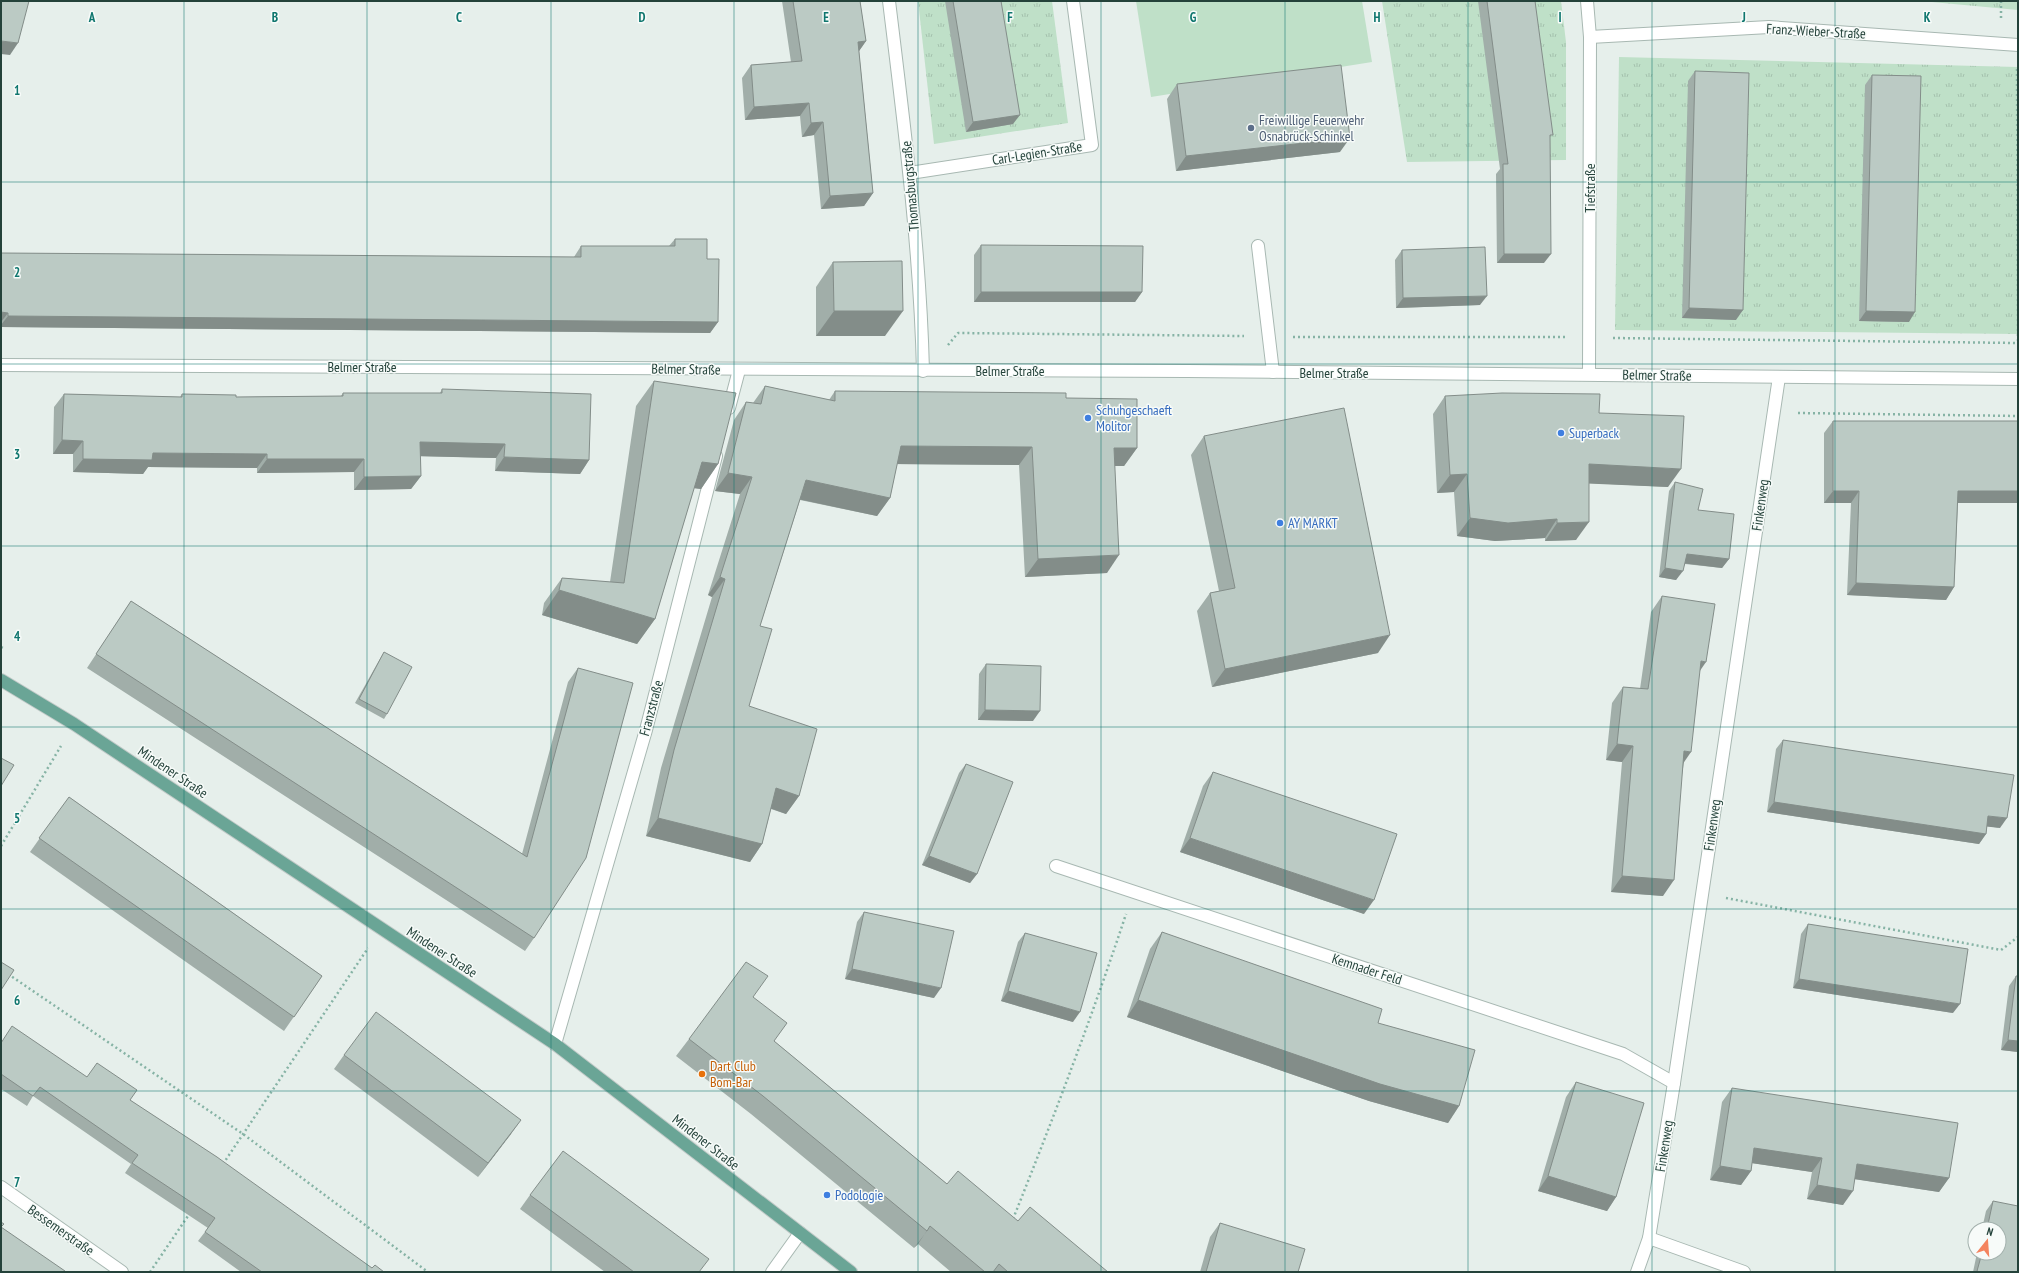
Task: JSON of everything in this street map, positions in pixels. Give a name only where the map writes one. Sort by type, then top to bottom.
[{"type":"main road","name":"Mindener Straße","points":[[1,680],[74,724],[555,1044],[851,1272]]},
{"type":"street","name":"Thomasburgstraße","points":[[890,1],[910,173],[922,317],[923,371]]},
{"type":"street","name":"Carl-Legien-Straße","points":[[910,173],[1092,145],[1073,1]]},
{"type":"street","name":"Tiefstraße","points":[[1587,1],[1590,37],[1589,374]]},
{"type":"street","name":"Franz-Wieber-Straße","points":[[1590,37],[1769,27],[2017,45]]},
{"type":"street","points":[[1258,246],[1273,372]]},
{"type":"street","name":"Belmer Straße","points":[[1,365],[1589,374],[2018,379]]},
{"type":"street","points":[[726,418],[739,370]]},
{"type":"street","name":"Finkenweg","points":[[1637,1272],[1649,1238],[1674,1083],[1779,377]]},
{"type":"street","name":"Franzstraße","points":[[555,1044],[646,730],[720,441]]},
{"type":"street","name":"Kemnader Feld","points":[[1056,866],[1623,1054],[1674,1083]]},
{"type":"street","name":"Bessemerstraße","points":[[1,1188],[122,1272]]},
{"type":"street","points":[[772,1272],[800,1233]]},
{"type":"street","points":[[1649,1238],[1744,1272]]},
{"type":"path","points":[[958,333],[2018,343],[2017,45]]},
{"type":"path","points":[[1774,407],[1803,414],[2018,416]]},
{"type":"path","points":[[1,846],[74,724]]},
{"type":"path","points":[[1009,1225],[1013,1220],[1051,1123],[1107,970],[1133,891]]},
{"type":"path","points":[[1702,894],[2001,950],[2018,937]]},
{"type":"path","points":[[222,1166],[381,929]]},
{"type":"path","points":[[7,974],[243,1134],[428,1272]]},
{"type":"path","points":[[150,1272],[192,1210]]},
{"type":"green space","points":[[918,1],[1052,1],[1068,123],[934,144]]},
{"type":"green space","points":[[1136,1],[1362,1],[1372,62],[1151,97]]},
{"type":"green space","points":[[1382,1],[1561,1],[1566,42],[1566,160],[1407,162]]},
{"type":"green space","points":[[1921,1],[2018,1],[2018,10]]},
{"type":"green space","points":[[1619,57],[2018,67],[2018,334],[1615,330]]},
{"type":"building","points":[[1,1],[29,1],[18,43],[1,41]]},
{"type":"building","points":[[793,1],[860,1],[866,41],[858,42],[873,193],[830,196],[823,122],[811,123],[809,103],[754,107],[751,65],[802,61]]},
{"type":"building","points":[[953,1],[1001,1],[1020,115],[973,122]]},
{"type":"building","points":[[1487,1],[1535,1],[1553,135],[1550,135],[1551,254],[1504,254],[1503,164],[1508,164]]},
{"type":"building","points":[[1341,65],[1350,138],[1186,156],[1177,84]]},
{"type":"building","points":[[1695,71],[1749,73],[1743,310],[1689,308]]},
{"type":"building","points":[[1872,75],[1921,76],[1915,312],[1866,311]]},
{"type":"building","points":[[675,239],[707,239],[707,259],[719,259],[718,322],[8,316],[8,313],[1,312],[1,253],[581,257],[581,246],[675,246]]},
{"type":"building","points":[[981,245],[1143,246],[1142,292],[981,292]]},
{"type":"building","points":[[1485,247],[1487,296],[1403,298],[1402,250]]},
{"type":"building","points":[[902,261],[903,311],[834,311],[833,262]]},
{"type":"building","points":[[654,381],[736,393],[718,464],[702,462],[655,619],[559,590],[562,578],[624,583]]},
{"type":"building","points":[[765,386],[835,401],[835,391],[1066,393],[1066,398],[1137,399],[1137,448],[1114,448],[1119,555],[1038,559],[1032,447],[901,446],[890,498],[806,480],[760,626],[772,629],[749,706],[817,729],[799,796],[776,788],[762,844],[658,818],[674,750],[725,579],[720,577],[752,477],[728,473],[746,402],[761,404]]},
{"type":"building","points":[[442,389],[591,394],[589,460],[504,457],[505,444],[420,442],[421,476],[364,477],[364,459],[267,459],[267,454],[153,453],[152,460],[83,459],[83,441],[62,440],[64,394],[182,397],[182,394],[236,395],[236,397],[343,396],[343,393],[442,393]]},
{"type":"building","points":[[1502,393],[1600,394],[1599,413],[1684,416],[1681,469],[1589,464],[1589,522],[1557,523],[1557,519],[1508,523],[1470,518],[1467,474],[1450,475],[1445,396]]},
{"type":"building","points":[[1344,408],[1390,635],[1225,669],[1210,593],[1235,588],[1204,436]]},
{"type":"building","points":[[1833,421],[2018,421],[2018,491],[1958,491],[1954,587],[1856,583],[1859,491],[1833,491]]},
{"type":"building","points":[[1675,482],[1703,489],[1698,510],[1734,514],[1729,559],[1687,554],[1683,571],[1665,568]]},
{"type":"building","points":[[1662,596],[1715,604],[1706,662],[1701,661],[1691,752],[1684,751],[1674,880],[1622,876],[1633,746],[1617,744],[1623,687],[1648,689]]},
{"type":"building","points":[[131,601],[527,857],[578,668],[633,683],[586,858],[534,938],[96,654]]},
{"type":"building","points":[[384,652],[412,667],[387,714],[359,699]]},
{"type":"building","points":[[986,664],[1041,666],[1040,711],[985,710]]},
{"type":"building","points":[[1783,740],[2014,775],[2007,818],[1988,816],[1986,834],[1774,802]]},
{"type":"building","points":[[1,758],[14,765],[1,786]]},
{"type":"building","points":[[966,764],[1013,782],[977,874],[929,856]]},
{"type":"building","points":[[1213,772],[1397,834],[1374,900],[1190,838]]},
{"type":"building","points":[[69,797],[322,976],[294,1017],[39,838]]},
{"type":"building","points":[[864,912],[954,931],[941,988],[852,969]]},
{"type":"building","points":[[1808,924],[1968,949],[1960,1004],[1799,979]]},
{"type":"building","points":[[1162,932],[1382,1009],[1378,1023],[1475,1050],[1459,1106],[1380,1084],[1138,1000]]},
{"type":"building","points":[[1025,933],[1097,953],[1080,1012],[1008,991]]},
{"type":"building","points":[[1,962],[14,970],[1,990]]},
{"type":"building","points":[[746,962],[768,976],[753,997],[787,1023],[774,1041],[947,1184],[958,1171],[1018,1221],[1030,1207],[1108,1272],[1008,1272],[999,1264],[993,1272],[985,1272],[930,1226],[927,1231],[763,1096],[689,1039]]},
{"type":"building","points":[[2016,976],[2018,976],[2018,1041],[2008,1040]]},
{"type":"building","points":[[376,1012],[521,1120],[488,1163],[344,1055]]},
{"type":"building","points":[[12,1026],[87,1077],[97,1063],[137,1090],[130,1100],[217,1157],[372,1268],[375,1265],[384,1272],[262,1272],[205,1232],[215,1218],[132,1163],[138,1155],[40,1087],[33,1096],[1,1074],[1,1043]]},
{"type":"building","points":[[1576,1082],[1644,1103],[1616,1197],[1548,1176]]},
{"type":"building","points":[[1732,1088],[1958,1123],[1949,1178],[1857,1164],[1853,1191],[1817,1185],[1822,1158],[1754,1148],[1751,1171],[1720,1166]]},
{"type":"building","points":[[563,1151],[709,1259],[699,1272],[634,1272],[530,1195]]},
{"type":"building","points":[[1993,1201],[2018,1206],[2018,1272],[1977,1271],[1980,1261],[2007,1261],[2007,1221],[1989,1221]]},
{"type":"building","points":[[1220,1223],[1305,1249],[1298,1272],[1206,1272]]},
{"type":"building","points":[[1,1227],[65,1271],[65,1272],[1,1272]]},
{"type":"place","name":"Freiwillige Feuerwehr Osnabrück-Schinkel","points":[[1251,128]]},
{"type":"place","name":"Schuhgeschaeft Molitor","points":[[1088,418]]},
{"type":"place","name":"Superback","points":[[1561,433]]},
{"type":"place","name":"AY MARKT","points":[[1280,523]]},
{"type":"place","name":"Dart Club Bom-Bar","points":[[702,1074]]},
{"type":"place","name":"Podologie","points":[[827,1195]]}]
